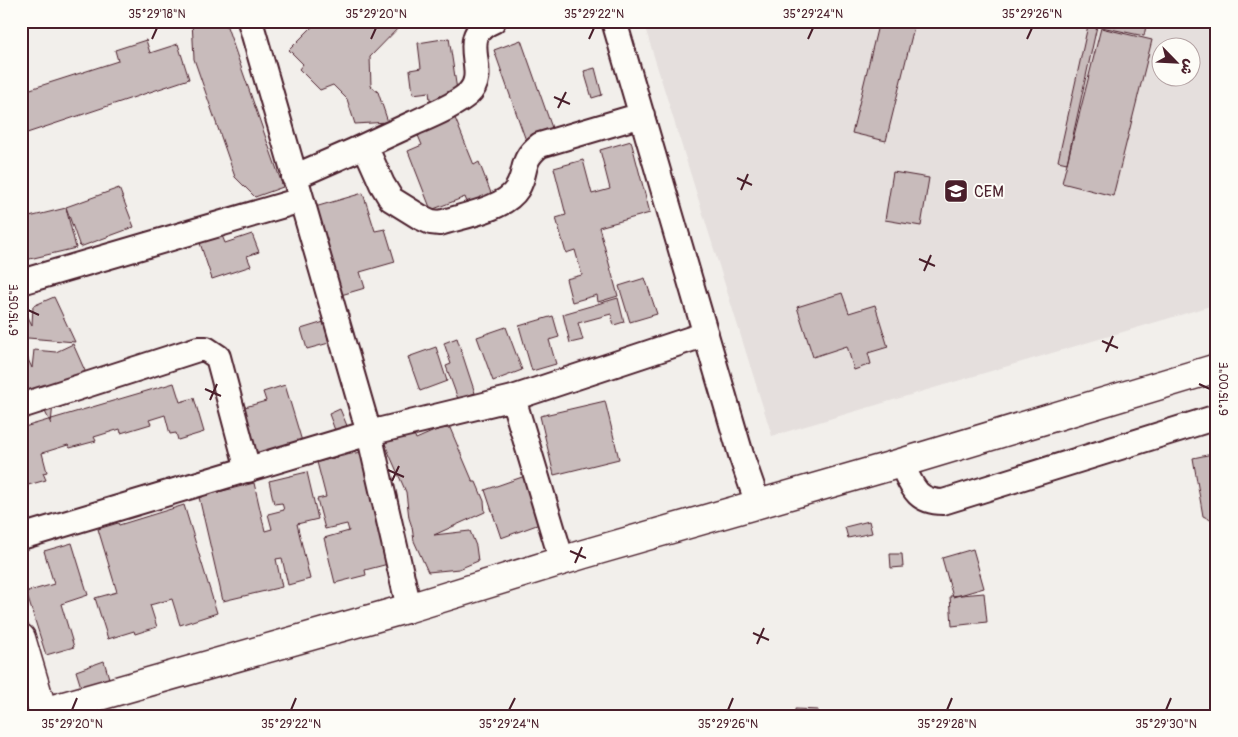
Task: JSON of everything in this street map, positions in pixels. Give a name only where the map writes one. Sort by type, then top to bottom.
[{"type":"street","points":[[250,21],[369,434],[409,608]]},
{"type":"street","points":[[294,177],[455,103],[469,93],[476,78],[475,37],[478,29],[493,21]]},
{"type":"street","points":[[614,21],[742,458],[758,504]]},
{"type":"street","points":[[365,146],[391,199],[420,218],[431,222],[440,222],[496,206],[511,197],[518,188],[530,153],[540,145],[642,115]]},
{"type":"street","points":[[21,282],[301,200]]},
{"type":"street","points":[[21,537],[369,434],[513,398],[706,334]]},
{"type":"street","points":[[21,406],[198,349],[206,349],[218,357],[248,470]]},
{"type":"street","points":[[21,638],[37,714],[409,608],[1217,368]]},
{"type":"street","points":[[513,398],[562,561]]},
{"type":"street","points":[[901,463],[913,488],[920,497],[931,502],[943,502],[1217,417]]},
{"type":"shaded area","name":"CEM","points":[[643,21],[1217,21],[1217,304],[772,436]]},
{"type":"building","points":[[106,21],[133,21],[108,28]]},
{"type":"building","points":[[192,21],[225,21],[283,187],[255,197],[235,177],[194,59]]},
{"type":"building","points":[[318,21],[405,21],[370,57],[371,86],[378,92],[388,122],[355,124],[347,99],[333,85],[320,90],[299,69],[303,64],[289,50]]},
{"type":"building","points":[[879,21],[915,23],[886,141],[852,133]]},
{"type":"building","points":[[1089,21],[1147,21],[1144,36],[1097,26],[1067,163],[1058,161]]},
{"type":"building","points":[[1101,28],[1150,40],[1150,48],[1113,196],[1062,183]]},
{"type":"building","points":[[449,38],[459,103],[431,107],[429,92],[413,94],[410,70],[421,68],[418,43]]},
{"type":"building","points":[[146,40],[150,53],[178,44],[189,79],[21,135],[21,92],[118,61],[115,50]]},
{"type":"building","points":[[521,40],[557,142],[530,152],[494,50]]},
{"type":"building","points":[[595,68],[602,95],[592,98],[584,71]]},
{"type":"building","points":[[455,118],[474,165],[479,162],[494,201],[470,210],[465,197],[431,210],[408,151],[422,145],[417,133]]},
{"type":"building","points":[[631,141],[650,213],[599,227],[618,296],[598,302],[597,295],[572,302],[566,279],[582,275],[575,250],[566,253],[556,218],[566,215],[554,168],[583,160],[592,194],[610,189],[600,150]]},
{"type":"building","points":[[893,172],[929,178],[921,226],[885,220]]},
{"type":"building","points":[[119,188],[134,227],[80,247],[66,207]]},
{"type":"building","points":[[363,193],[375,231],[385,229],[395,262],[360,272],[365,288],[341,295],[315,207]]},
{"type":"building","points":[[66,208],[76,248],[21,261],[21,219]]},
{"type":"building","points":[[221,233],[225,243],[252,234],[259,252],[247,256],[251,266],[212,279],[199,240]]},
{"type":"building","points":[[645,278],[657,314],[630,322],[619,286]]},
{"type":"building","points":[[842,293],[849,313],[875,305],[888,347],[868,353],[871,364],[854,370],[847,346],[813,357],[797,307]]},
{"type":"building","points":[[54,297],[75,342],[28,338],[21,341],[21,312],[26,313],[32,325],[33,306]]},
{"type":"building","points":[[618,298],[624,322],[614,325],[611,314],[578,323],[583,340],[570,343],[563,314]]},
{"type":"building","points":[[553,316],[559,337],[549,340],[556,364],[532,371],[519,326]]},
{"type":"building","points":[[324,322],[329,343],[307,349],[301,329]]},
{"type":"building","points":[[506,327],[522,370],[493,381],[477,337]]},
{"type":"building","points":[[457,338],[475,393],[458,399],[446,366],[451,364],[444,343]]},
{"type":"building","points":[[21,344],[32,368],[34,350],[56,352],[73,344],[94,391],[67,404],[53,403],[51,424],[35,391],[21,391]]},
{"type":"building","points":[[436,347],[447,381],[420,391],[408,357]]},
{"type":"building","points":[[174,383],[180,402],[194,398],[204,432],[178,440],[176,433],[170,434],[165,415],[149,420],[151,424],[121,433],[120,429],[94,437],[96,441],[70,448],[68,445],[42,453],[47,472],[43,473],[46,480],[21,487],[21,428]]},
{"type":"building","points":[[285,385],[304,448],[254,463],[238,409],[266,401],[263,392]]},
{"type":"building","points":[[605,401],[619,459],[554,475],[540,416]]},
{"type":"building","points":[[340,409],[348,428],[336,433],[329,414]]},
{"type":"building","points":[[450,428],[473,482],[476,482],[484,501],[485,512],[434,535],[470,531],[476,546],[478,561],[459,569],[428,572],[414,541],[406,492],[383,440],[414,434],[416,439],[439,429]]},
{"type":"building","points":[[364,451],[392,563],[365,570],[366,575],[335,583],[324,538],[349,531],[347,524],[325,529],[317,499],[326,497],[317,462]]},
{"type":"building","points":[[1217,453],[1217,523],[1203,516],[1193,458]]},
{"type":"building","points":[[307,472],[318,519],[297,524],[310,579],[288,585],[282,558],[276,559],[282,587],[223,601],[199,497],[254,483],[265,531],[272,529],[268,514],[284,510],[282,503],[274,504],[269,481]]},
{"type":"building","points":[[528,475],[545,522],[501,538],[485,490]]},
{"type":"building","points":[[184,505],[217,613],[180,625],[172,599],[150,605],[157,627],[135,634],[134,631],[108,639],[95,598],[117,592],[98,529],[118,523],[119,525]]},
{"type":"building","points":[[869,521],[872,533],[848,538],[845,527]]},
{"type":"building","points":[[72,543],[88,595],[61,604],[74,647],[46,655],[26,592],[54,584],[44,551]]},
{"type":"building","points":[[973,549],[984,588],[953,597],[942,558]]},
{"type":"building","points":[[890,554],[902,554],[903,567],[891,568]]},
{"type":"building","points":[[984,593],[987,622],[952,626],[950,596]]},
{"type":"building","points":[[104,661],[109,678],[81,687],[76,671]]},
{"type":"building","points":[[795,709],[818,710],[817,716],[795,716]]},
{"type":"place","name":"CEM","points":[[956,191]]}]
